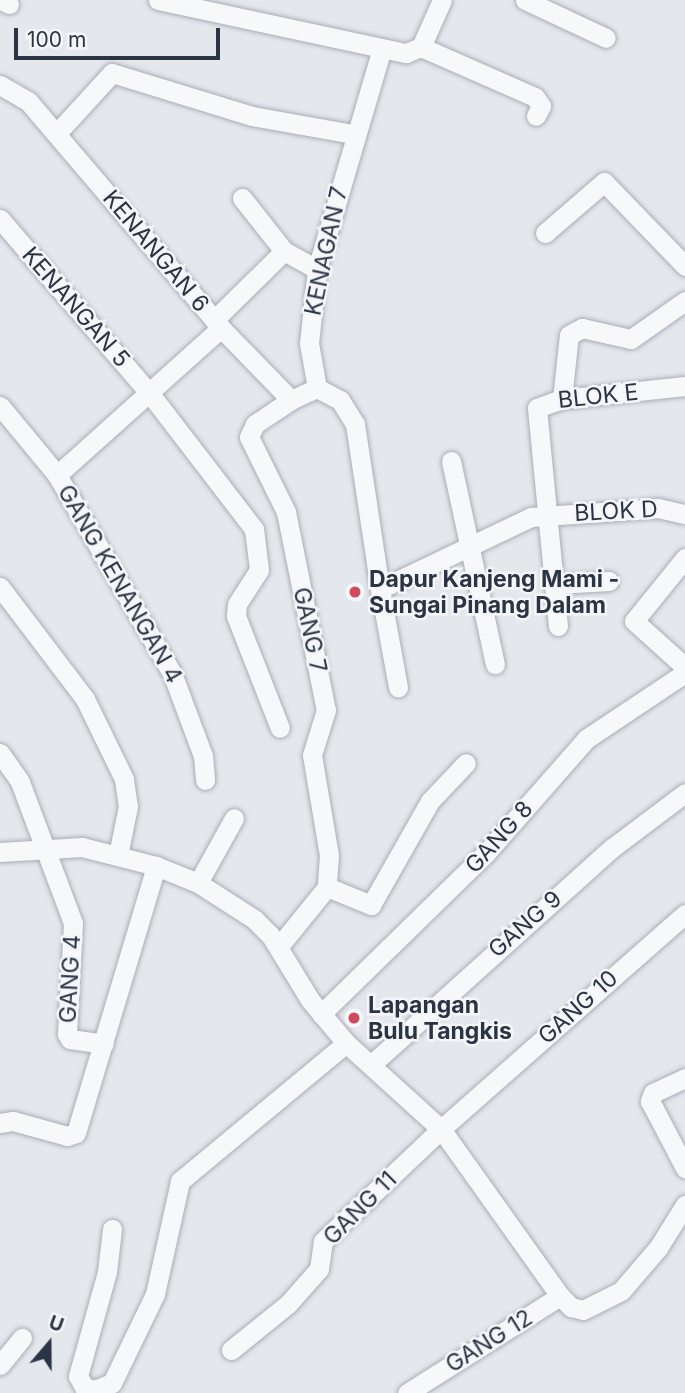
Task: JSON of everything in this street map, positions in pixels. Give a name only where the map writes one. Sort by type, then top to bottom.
[{"type":"street","points":[[158,0],[381,51],[406,53],[421,47],[442,0]]},
{"type":"street","points":[[525,0],[606,38]]},
{"type":"street","points":[[421,47],[535,97],[541,106],[536,116]]},
{"type":"street","name":"KENAGAN 7","points":[[317,388],[309,343],[317,269],[353,134],[381,51]]},
{"type":"street","points":[[57,133],[112,73],[229,110],[353,134]]},
{"type":"street","name":"KENANGAN 6","points":[[0,85],[28,101],[218,324],[291,400]]},
{"type":"street","points":[[545,233],[604,182],[685,266]]},
{"type":"street","points":[[242,198],[284,251],[317,269]]},
{"type":"street","name":"KENANGAN 5","points":[[0,219],[151,395],[254,529],[259,570],[237,604],[236,616],[280,729]]},
{"type":"street","points":[[57,475],[151,395],[284,251]]},
{"type":"street","points":[[562,399],[569,335],[582,328],[625,339],[639,336],[685,301]]},
{"type":"street","name":"BLOK E","points":[[547,515],[534,417],[543,402],[685,386]]},
{"type":"street","points":[[291,400],[317,388],[340,400],[355,424],[398,687]]},
{"type":"street","name":"GANG 7","points":[[291,400],[255,424],[249,437],[286,512],[326,710],[312,755],[329,855],[327,887]]},
{"type":"street","name":"GANG KENANGAN 4","points":[[0,406],[57,475],[182,693],[203,756],[205,780]]},
{"type":"street","points":[[451,461],[467,546],[495,664]]},
{"type":"street","name":"BLOK D","points":[[547,515],[658,508],[685,514]]},
{"type":"street","points":[[380,589],[511,523],[547,515],[556,584],[558,626]]},
{"type":"street","points":[[685,558],[634,621],[685,667]]},
{"type":"street","points":[[556,584],[609,581]]},
{"type":"street","points":[[0,587],[85,698],[124,779],[128,806],[118,855]]},
{"type":"street","name":"GANG 8","points":[[321,1014],[486,853],[586,739],[685,673]]},
{"type":"street","points":[[0,753],[20,782],[46,847]]},
{"type":"street","points":[[279,945],[327,887],[371,905],[430,801],[466,763]]},
{"type":"street","name":"GANG 9","points":[[373,1063],[612,848],[685,793]]},
{"type":"street","points":[[198,883],[234,818]]},
{"type":"street","points":[[0,852],[46,847],[82,847],[118,855],[156,866],[198,883],[254,919],[279,945],[321,1014],[346,1043],[373,1063],[441,1129],[571,1307],[583,1310],[621,1291],[659,1248],[685,1205]]},
{"type":"street","name":"GANG 4","points":[[46,847],[74,930],[65,1028],[69,1039],[104,1044]]},
{"type":"street","points":[[0,1123],[13,1121],[67,1136],[76,1133],[156,866]]},
{"type":"street","name":"GANG 10","points":[[441,1129],[685,914]]},
{"type":"street","points":[[111,1229],[107,1272],[78,1376],[84,1387],[94,1390],[112,1383],[155,1294],[180,1181],[346,1043]]},
{"type":"street","points":[[685,1078],[653,1093],[650,1101],[685,1168]]},
{"type":"street","name":"GANG 11","points":[[231,1350],[288,1304],[319,1269],[323,1241],[441,1129]]},
{"type":"street","name":"GANG 12","points":[[409,1393],[557,1291]]},
{"type":"street","points":[[0,1365],[22,1338]]},
{"type":"place","name":"Dapur Kanjeng Mami - Sungai Pinang Dalam","points":[[355,592]]},
{"type":"place","name":"Lapangan Bulu Tangkis","points":[[354,1018]]}]
